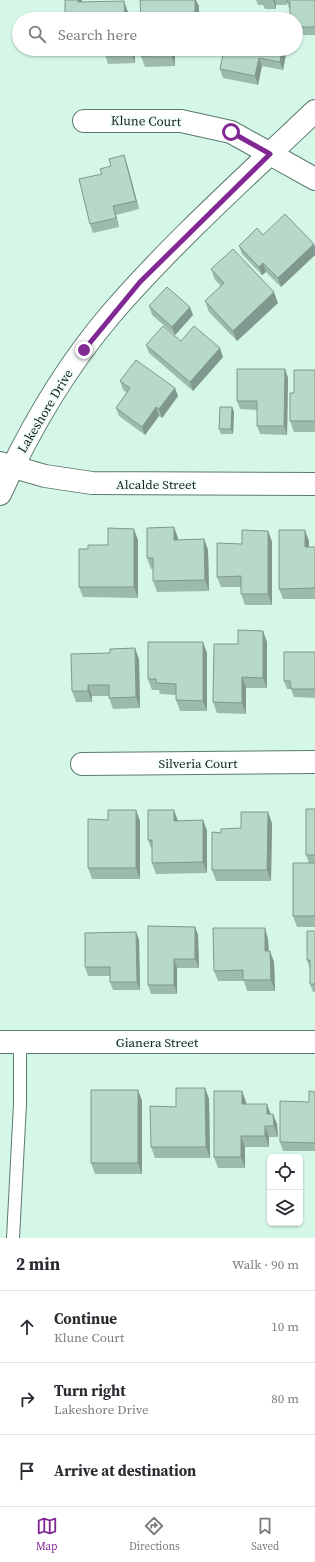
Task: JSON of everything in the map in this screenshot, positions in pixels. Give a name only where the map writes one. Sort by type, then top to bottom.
[{"type":"street","name":"Lakeshore Drive","points":[[0,494],[6,465],[58,385],[111,315],[171,250],[315,111]]},
{"type":"street","name":"Klune Court","points":[[84,121],[181,121],[231,132],[315,179]]},
{"type":"street","name":"Alcalde Street","points":[[6,465],[54,478],[92,483],[315,484]]},
{"type":"street","name":"Silveria Court","points":[[82,764],[315,762]]},
{"type":"street","name":"Gianera Street","points":[[10,1042],[315,1042]]},
{"type":"lane","points":[[10,1042],[20,1104],[14,1238]]},
{"type":"building","points":[[65,0],[78,0],[78,2],[124,1],[125,12],[65,12]]},
{"type":"building","points":[[140,0],[195,0],[195,12],[141,12]]},
{"type":"building","points":[[287,0],[315,0],[315,27],[303,27],[303,12],[290,12],[290,2],[287,2]]},
{"type":"building","points":[[223,56],[281,56],[280,62],[259,58],[255,76],[220,69]]},
{"type":"building","points":[[124,155],[136,201],[113,206],[116,218],[90,224],[79,179],[102,174],[100,169],[111,166],[109,159]]},
{"type":"building","points":[[285,214],[314,244],[278,278],[263,263],[259,267],[239,246],[257,228],[263,235]]},
{"type":"building","points":[[233,249],[274,292],[233,331],[205,301],[224,283],[211,269]]},
{"type":"building","points":[[167,287],[190,307],[172,327],[149,306]]},
{"type":"building","points":[[163,326],[181,341],[194,326],[220,348],[190,382],[146,345]]},
{"type":"building","points":[[136,360],[175,388],[159,409],[156,407],[142,427],[116,408],[130,388],[120,381]]},
{"type":"building","points":[[237,369],[285,369],[284,426],[257,426],[257,401],[237,401]]},
{"type":"building","points":[[294,370],[315,370],[315,421],[290,421],[290,393],[294,393]]},
{"type":"building","points":[[220,407],[232,407],[231,429],[219,429]]},
{"type":"building","points":[[174,527],[174,540],[204,539],[205,580],[153,581],[153,558],[147,558],[147,528]]},
{"type":"building","points":[[108,528],[134,529],[134,587],[79,587],[79,549],[88,549],[88,545],[108,545]]},
{"type":"building","points":[[242,530],[268,531],[268,594],[241,594],[241,576],[217,577],[217,543],[242,544]]},
{"type":"building","points":[[279,530],[305,530],[305,547],[315,547],[315,588],[279,589]]},
{"type":"building","points":[[238,630],[263,631],[263,678],[242,677],[242,703],[213,702],[214,644],[238,644]]},
{"type":"building","points":[[148,642],[203,642],[203,701],[176,700],[176,684],[156,683],[156,679],[148,679]]},
{"type":"building","points":[[135,648],[136,697],[109,698],[109,685],[88,685],[88,691],[72,691],[71,654],[110,653],[110,649]]},
{"type":"building","points":[[284,652],[315,652],[315,689],[291,689],[290,681],[284,681]]},
{"type":"building","points":[[306,809],[315,809],[315,855],[306,855]]},
{"type":"building","points":[[108,810],[136,810],[136,868],[88,868],[88,819],[108,820]]},
{"type":"building","points":[[148,810],[174,810],[174,821],[203,820],[203,862],[152,863],[152,840],[148,840]]},
{"type":"building","points":[[241,812],[268,812],[267,870],[212,870],[212,832],[221,833],[221,829],[241,828]]},
{"type":"building","points":[[293,863],[315,863],[315,916],[293,916]]},
{"type":"building","points":[[148,926],[195,927],[195,959],[174,959],[174,985],[148,985]]},
{"type":"building","points":[[213,928],[265,928],[265,951],[270,951],[271,980],[243,980],[243,970],[214,971]]},
{"type":"building","points":[[307,931],[315,931],[315,984],[310,984],[310,960],[307,960]]},
{"type":"building","points":[[136,932],[137,982],[110,982],[110,967],[85,967],[85,933]]},
{"type":"building","points":[[176,1088],[205,1088],[206,1147],[151,1147],[150,1106],[176,1107]]},
{"type":"building","points":[[91,1090],[138,1090],[138,1163],[91,1163]]},
{"type":"building","points":[[214,1091],[242,1091],[242,1104],[267,1104],[267,1114],[273,1114],[274,1126],[265,1126],[265,1136],[241,1136],[241,1157],[214,1157]]},
{"type":"building","points":[[309,1091],[315,1092],[315,1143],[280,1142],[280,1101],[309,1102]]},
{"type":"route","points":[[84,350],[111,315],[140,282],[270,154],[231,132]]}]
